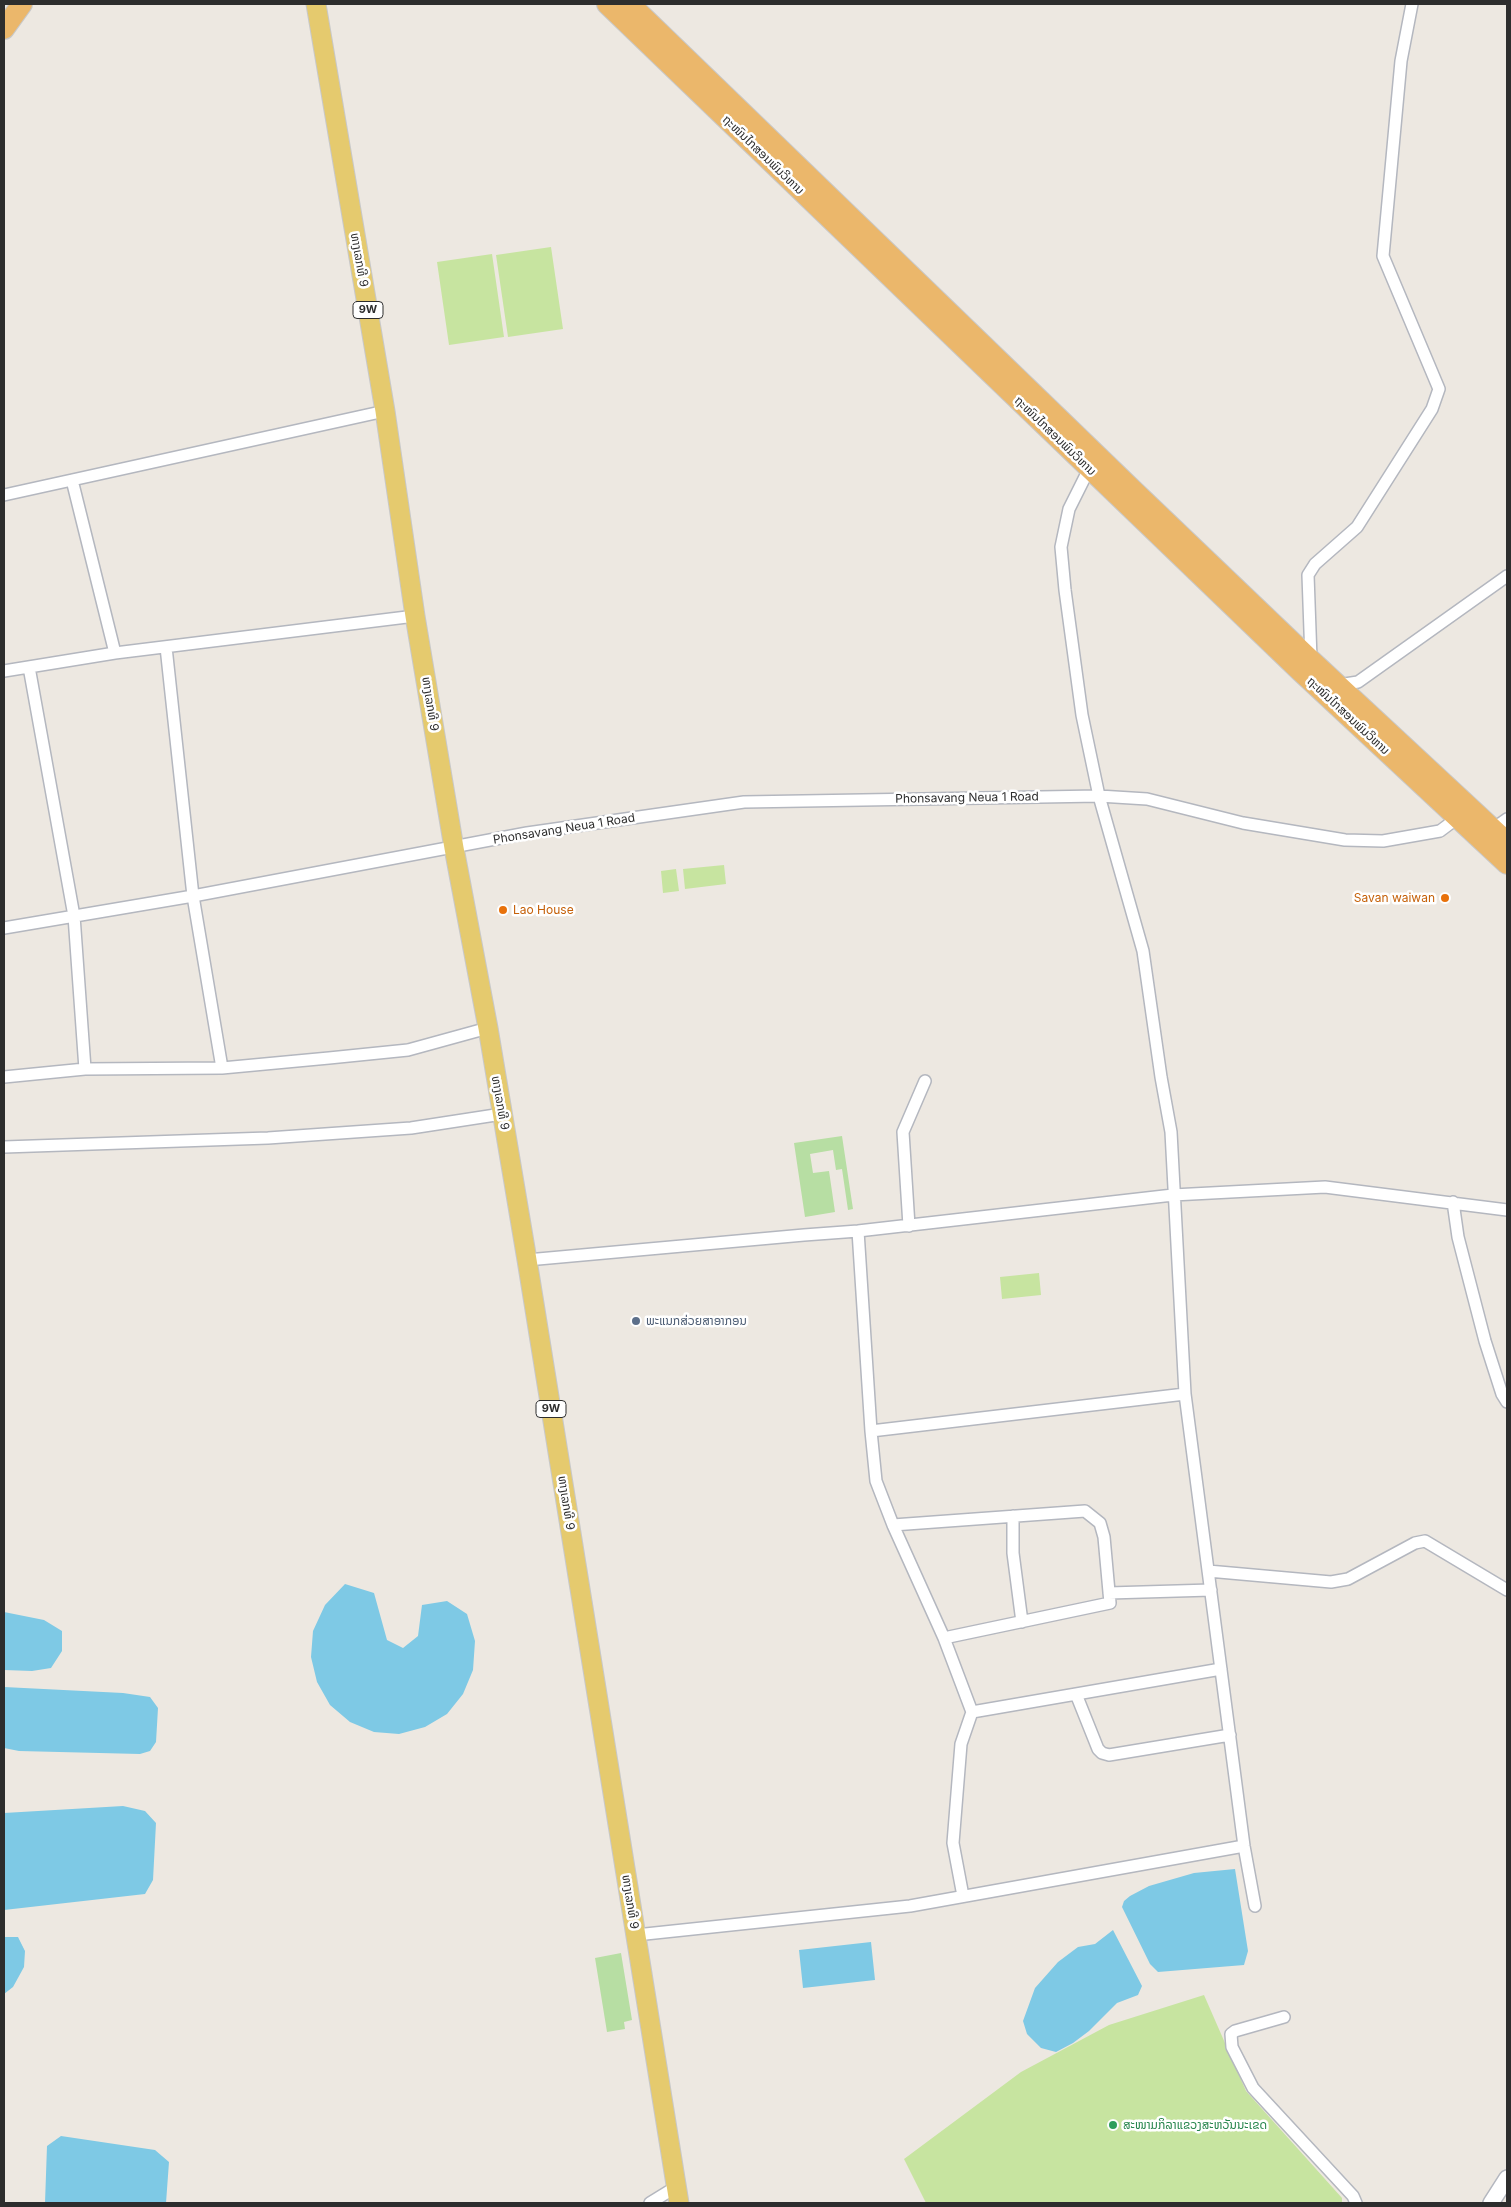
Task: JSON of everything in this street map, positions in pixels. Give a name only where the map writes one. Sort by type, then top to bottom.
[{"type":"highway","points":[[4,29],[22,4]]},
{"type":"highway","name":"ຖະໜົນໄກສອນພົມວິຫານ","points":[[607,4],[1089,469],[1463,813],[1502,830]]},
{"type":"highway","name":"ຖະໜົນໄກສອນພົມວິຫານ","points":[[630,4],[1338,685],[1463,813],[1507,864]]},
{"type":"main road","name":"ທາງເລກທີ 9","points":[[316,4],[384,412],[415,616],[527,1260],[678,2195]]},
{"type":"street","points":[[1311,660],[1308,575],[1315,564],[1357,527],[1432,409],[1439,389],[1383,256],[1401,61],[1412,4]]},
{"type":"street","points":[[4,495],[384,412]]},
{"type":"street","points":[[1089,469],[1069,509],[1061,547],[1082,715],[1099,796],[1144,951],[1161,1078],[1171,1132],[1185,1394],[1244,1846],[1255,1906]]},
{"type":"street","points":[[72,480],[115,653]]},
{"type":"street","points":[[1338,685],[1358,682],[1507,576]]},
{"type":"street","points":[[4,670],[115,653],[415,616]]},
{"type":"street","points":[[166,647],[193,896],[222,1068]]},
{"type":"street","points":[[29,667],[74,916],[85,1069]]},
{"type":"street","name":"Phonsavang Neua 1 Road","points":[[4,928],[193,896],[527,833],[744,802],[1099,796],[1147,799],[1243,823],[1345,840],[1382,841],[1440,831],[1463,813]]},
{"type":"street","points":[[4,1077],[85,1069],[222,1068],[408,1050],[488,1028]]},
{"type":"street","points":[[909,1226],[902,1132],[925,1081]]},
{"type":"street","points":[[4,1147],[268,1138],[411,1128],[502,1114]]},
{"type":"street","points":[[527,1260],[804,1234],[858,1232],[1173,1195],[1325,1187],[1507,1210]]},
{"type":"street","points":[[1453,1202],[1458,1237],[1485,1341],[1502,1394],[1507,1402]]},
{"type":"street","points":[[858,1232],[876,1481],[893,1525],[944,1638],[972,1712],[961,1744],[953,1843],[963,1896]]},
{"type":"street","points":[[871,1431],[1185,1394]]},
{"type":"street","points":[[893,1525],[1085,1511],[1100,1522],[1104,1537],[1110,1604],[944,1638]]},
{"type":"street","points":[[1013,1516],[1013,1553],[1022,1622]]},
{"type":"street","points":[[1208,1571],[1331,1582],[1348,1579],[1415,1543],[1426,1541],[1507,1590]]},
{"type":"street","points":[[1109,1592],[1211,1590]]},
{"type":"street","points":[[972,1712],[1221,1669]]},
{"type":"street","points":[[1076,1694],[1098,1749],[1102,1753],[1109,1755],[1230,1735]]},
{"type":"street","points":[[636,1935],[910,1906],[1244,1846]]},
{"type":"street","points":[[1284,2017],[1235,2031],[1230,2034],[1232,2047],[1253,2088],[1353,2196],[1356,2203]]},
{"type":"street","points":[[1491,2203],[1507,2178]]},
{"type":"street","points":[[650,2203],[678,2195]]},
{"type":"green space","points":[[551,247],[563,329],[508,337],[496,255]]},
{"type":"green space","points":[[492,254],[504,337],[449,345],[437,262]]},
{"type":"green space","points":[[724,865],[726,884],[685,889],[683,869]]},
{"type":"green space","points":[[676,869],[679,891],[663,893],[661,871]]},
{"type":"green space","points":[[842,1136],[853,1209],[848,1210],[842,1169],[836,1170],[833,1150],[810,1154],[813,1173],[829,1171],[835,1212],[805,1217],[794,1143]]},
{"type":"green space","points":[[1039,1273],[1041,1295],[1002,1299],[1000,1277]]},
{"type":"green space","points":[[621,1953],[632,2020],[624,2022],[625,2029],[607,2032],[595,1958]]},
{"type":"green space","name":"ສະໜາມກິລາແຂວງສະຫວັນນະເຂດ","points":[[1204,1995],[1246,2091],[1342,2198],[1342,2203],[926,2203],[904,2159],[1021,2072],[1109,2025]]},
{"type":"water","points":[[345,1584],[374,1593],[387,1640],[403,1648],[418,1636],[422,1605],[447,1601],[467,1614],[475,1641],[473,1670],[463,1694],[447,1714],[425,1727],[399,1734],[374,1732],[350,1722],[330,1705],[317,1682],[311,1657],[313,1631],[325,1605]]},
{"type":"water","points":[[4,1612],[44,1620],[62,1631],[62,1651],[51,1668],[32,1671],[4,1670]]},
{"type":"water","points":[[4,1687],[123,1693],[150,1697],[158,1708],[156,1742],[150,1751],[140,1754],[19,1751],[4,1748]]},
{"type":"water","points":[[123,1806],[145,1811],[156,1823],[153,1880],[145,1894],[4,1910],[4,1813]]},
{"type":"water","points":[[1235,1869],[1248,1951],[1244,1965],[1158,1972],[1150,1964],[1122,1907],[1124,1901],[1149,1886],[1194,1873]]},
{"type":"water","points":[[1113,1930],[1142,1986],[1138,1995],[1117,2003],[1089,2031],[1073,2043],[1056,2052],[1041,2048],[1027,2034],[1023,2021],[1035,1988],[1058,1962],[1078,1947],[1095,1944]]},
{"type":"water","points":[[4,1937],[18,1937],[25,1951],[24,1967],[13,1987],[4,1994]]},
{"type":"water","points":[[871,1942],[875,1980],[803,1988],[799,1950]]},
{"type":"water","points":[[61,2136],[155,2150],[169,2162],[166,2203],[45,2203],[47,2146]]},
{"type":"place","name":"Savan waiwan","points":[[1445,898]]},
{"type":"place","name":"Lao House","points":[[503,910]]},
{"type":"place","name":"ພະແນກສ່ວຍສາອາກອນ","points":[[636,1321]]},
{"type":"place","name":"ສະໜາມກິລາແຂວງສະຫວັນນະເຂດ","points":[[1113,2125]]}]
